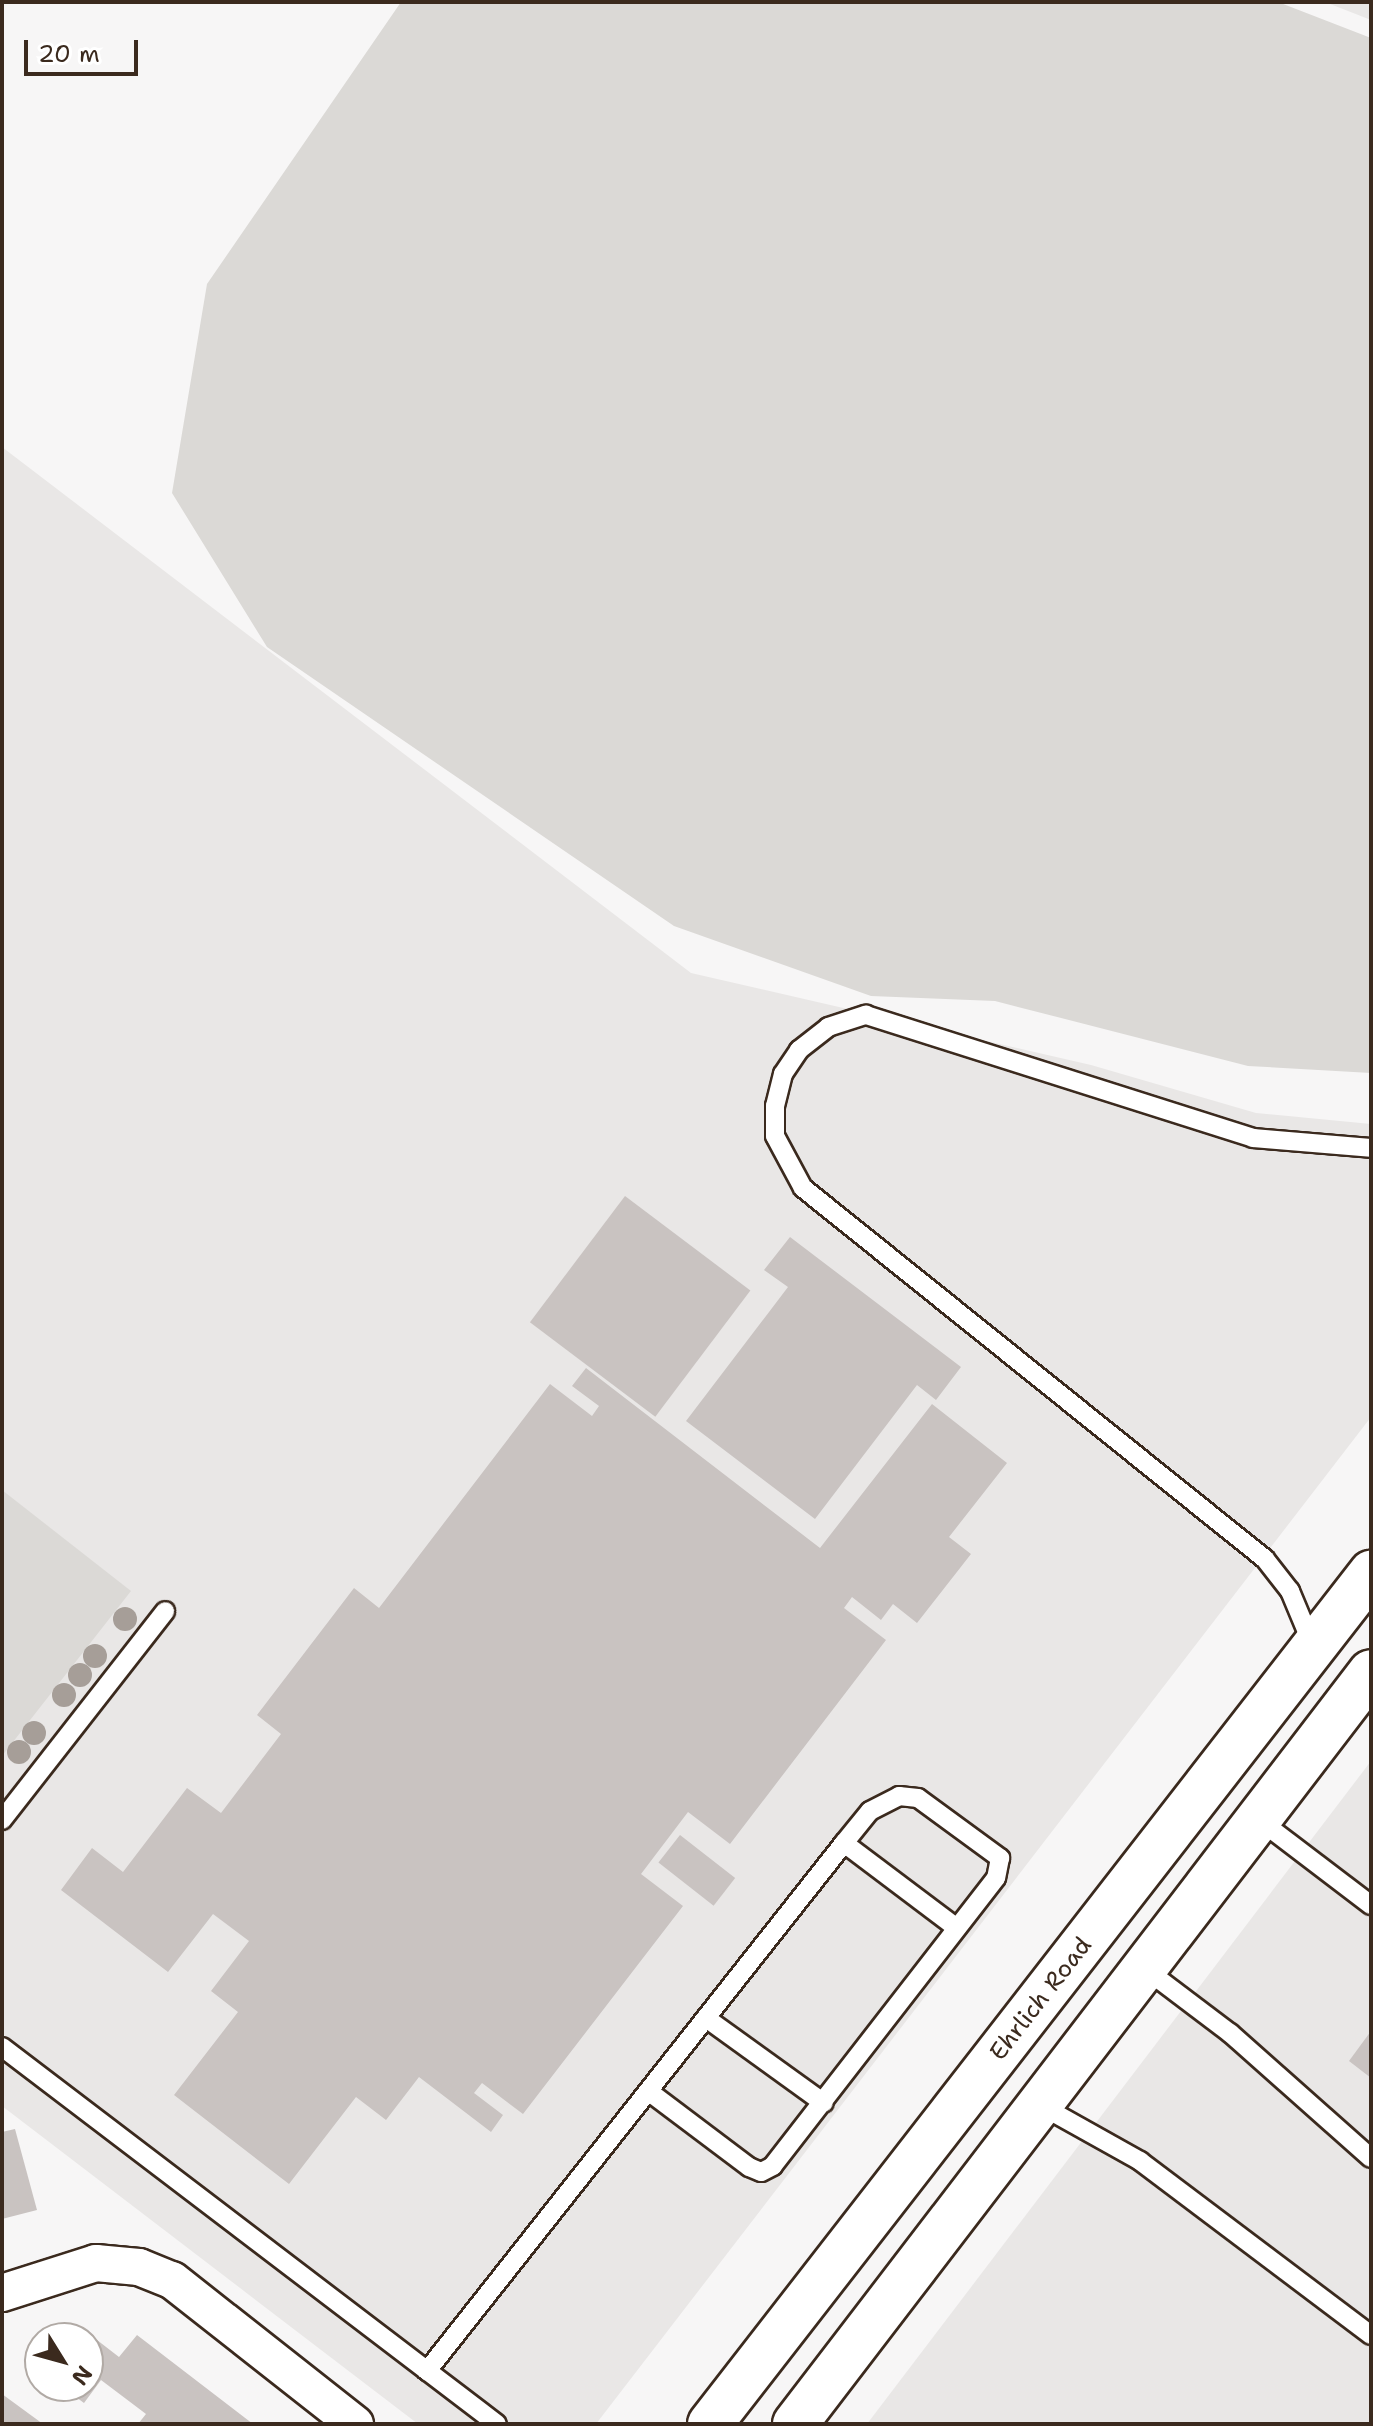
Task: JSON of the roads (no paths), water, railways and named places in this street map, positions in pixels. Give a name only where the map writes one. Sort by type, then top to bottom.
[{"type":"main road","name":"Ehrlich Road","points":[[710,2424],[1371,1573]]},
{"type":"main road","points":[[795,2424],[1255,1818],[1371,1672]]},
{"type":"street","points":[[2,2293],[96,2263],[139,2267],[172,2280],[355,2424]]},
{"type":"lane","points":[[1313,1648],[1290,1591],[1265,1559],[803,1188],[775,1136],[775,1106],[783,1074],[799,1050],[828,1027],[866,1015],[1253,1138],[1371,1148]]},
{"type":"lane","points":[[2,1820],[165,1611]]},
{"type":"lane","points":[[427,2371],[648,2091],[706,2018],[844,1843],[870,1811],[899,1796],[927,1803],[994,1852],[1000,1869],[773,2166],[761,2172],[648,2091]]},
{"type":"lane","points":[[1255,1818],[1371,1905]]},
{"type":"lane","points":[[844,1843],[957,1928]]},
{"type":"lane","points":[[1142,1966],[1230,2033],[1371,2158]]},
{"type":"lane","points":[[706,2018],[824,2103]]},
{"type":"lane","points":[[2,2047],[497,2424]]},
{"type":"lane","points":[[1038,2103],[1140,2161],[1371,2335]]}]
